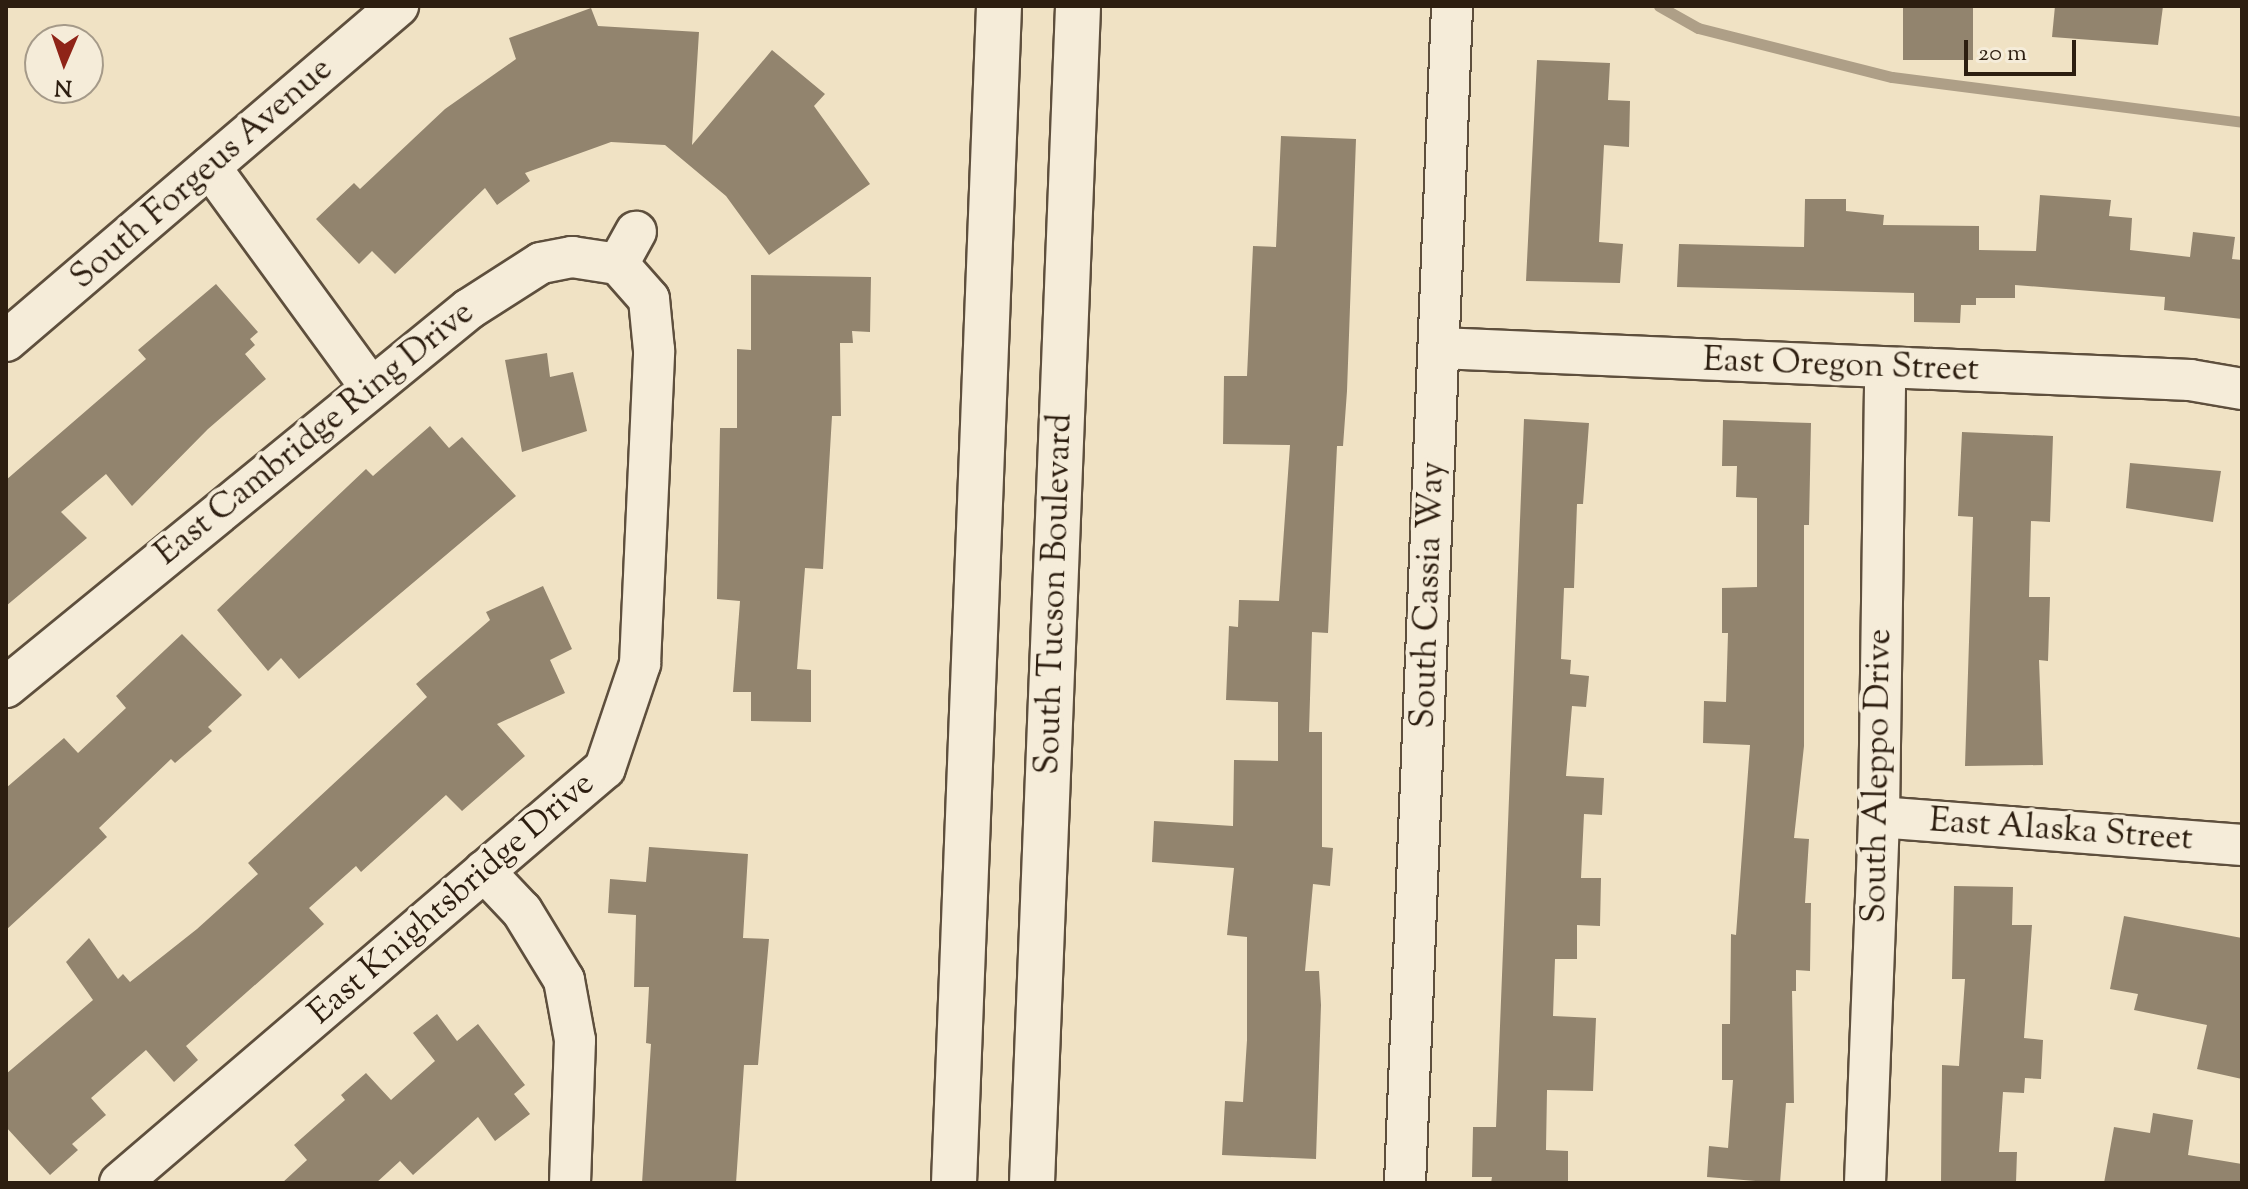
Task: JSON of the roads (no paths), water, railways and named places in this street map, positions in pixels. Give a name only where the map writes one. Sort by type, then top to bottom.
[{"type":"main road","points":[[954,1183],[999,6]]},
{"type":"main road","name":"South Tucson Boulevard","points":[[1032,1183],[1078,6]]},
{"type":"street","name":"South Forgeus Avenue","points":[[6,341],[398,6]]},
{"type":"street","name":"South Cassia Way","points":[[1405,1183],[1452,6]]},
{"type":"street","points":[[210,167],[371,388]]},
{"type":"street","name":"East Cambridge Ring Drive","points":[[6,687],[469,309],[541,263],[627,248]]},
{"type":"street","name":"East Knightsbridge Drive","points":[[120,1183],[605,768],[640,664],[654,350],[649,299],[627,248]]},
{"type":"street","name":"East Oregon Street","points":[[1439,348],[2190,380],[2242,389]]},
{"type":"street","name":"South Aleppo Drive","points":[[1865,1183],[1879,817],[1885,369]]},
{"type":"street","name":"East Alaska Street","points":[[1879,817],[2242,845]]},
{"type":"street","points":[[484,871],[522,911],[564,980],[575,1040],[570,1183]]},
{"type":"waterway","points":[[1659,6],[1698,28],[1892,77],[2242,122]]}]
